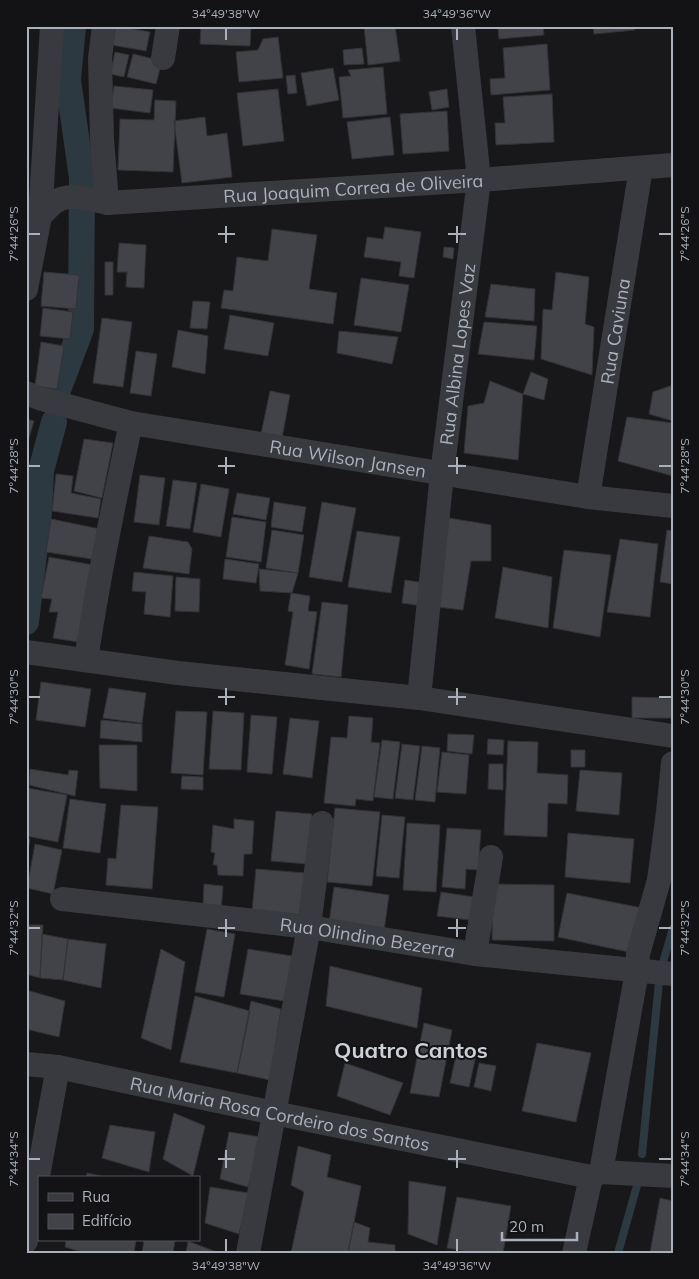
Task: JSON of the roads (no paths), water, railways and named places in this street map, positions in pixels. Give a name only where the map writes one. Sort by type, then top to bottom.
[{"type":"street","points":[[26,289],[40,216],[52,26]]},
{"type":"street","points":[[104,26],[100,58],[102,139],[107,203]]},
{"type":"street","points":[[163,58],[168,26]]},
{"type":"street","name":"Rua Albina Lopes Vaz","points":[[419,698],[442,474],[479,180],[463,26]]},
{"type":"street","name":"Rua Joaquim Correa de Oliveira","points":[[40,216],[53,202],[67,197],[84,198],[107,203],[479,180],[673,165]]},
{"type":"street","name":"Rua Caviuna","points":[[588,497],[641,168]]},
{"type":"street","name":"Rua Wilson Jansen","points":[[26,393],[131,423],[588,497],[673,506]]},
{"type":"street","points":[[86,660],[96,594],[131,423]]},
{"type":"street","points":[[26,652],[178,673],[419,698],[673,736]]},
{"type":"street","points":[[574,1253],[596,1175],[637,971],[638,954],[659,880],[673,763]]},
{"type":"street","points":[[248,1253],[309,927],[322,823]]},
{"type":"street","points":[[475,954],[491,857]]},
{"type":"street","name":"Rua Olindino Bezerra","points":[[62,899],[309,927],[475,954],[673,974]]},
{"type":"street","name":"Rua Maria Rosa Cordeiro dos Santos","points":[[26,1064],[58,1067],[274,1113],[596,1175],[673,1176]]},
{"type":"street","points":[[26,1241],[58,1067]]},
{"type":"waterway","points":[[58,390],[81,329],[82,178],[68,80],[73,26]]},
{"type":"waterway","points":[[26,622],[39,512],[41,471],[54,422]]},
{"type":"waterway","points":[[664,959],[673,928]]},
{"type":"waterway","points":[[642,1154],[659,982]]},
{"type":"waterway","points":[[618,1253],[638,1182]]},
{"type":"district","name":"Quatro Cantos","points":[[411,1050]]}]
